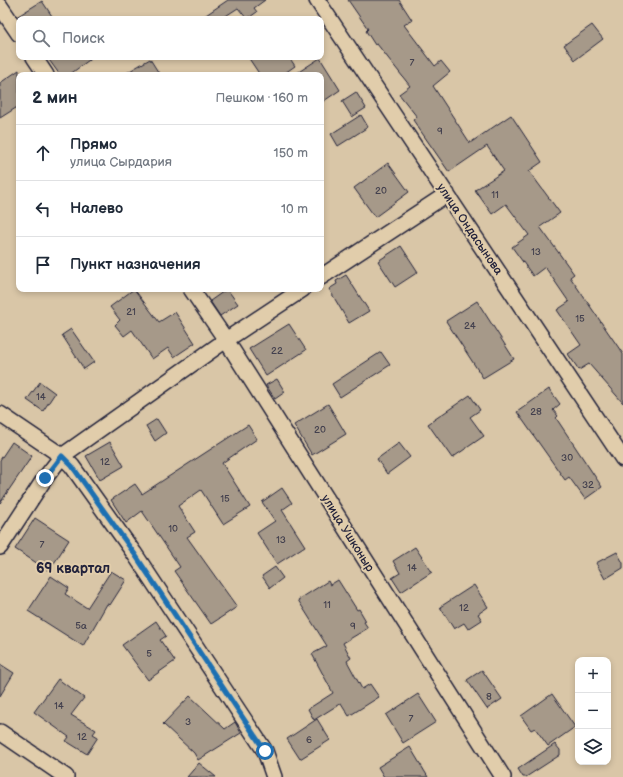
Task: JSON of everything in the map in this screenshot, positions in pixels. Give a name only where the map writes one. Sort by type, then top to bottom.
[{"type":"street","name":"улица Ондасынова","points":[[317,0],[623,458]]},
{"type":"street","points":[[0,6],[16,30]]},
{"type":"street","points":[[36,60],[44,72]]},
{"type":"street","points":[[324,275],[447,194]]},
{"type":"street","name":"улица Ушконыр","points":[[193,292],[226,340],[503,777]]},
{"type":"street","points":[[0,547],[45,478],[62,456],[226,340],[298,292]]},
{"type":"street","points":[[0,414],[62,456],[72,466],[134,553],[265,751],[274,777]]},
{"type":"street","points":[[0,732],[66,777]]},
{"type":"building","points":[[228,0],[265,0],[254,8],[257,12],[251,16],[245,16],[238,8],[226,16],[204,16]]},
{"type":"building","points":[[348,0],[399,0],[412,20],[404,25],[435,66],[441,61],[450,72],[433,86],[470,143],[511,115],[542,162],[529,171],[560,213],[540,227],[574,274],[570,277],[623,354],[623,403],[589,364],[579,370],[568,354],[581,345],[557,310],[569,302],[545,267],[533,276],[512,247],[529,235],[506,204],[492,214],[475,190],[504,171],[487,146],[449,172],[413,120],[417,117],[399,94],[410,86],[377,44],[375,45],[366,31],[368,29]]},
{"type":"building","points":[[42,1],[52,16],[18,16]]},
{"type":"building","points":[[592,25],[603,39],[575,60],[564,45]]},
{"type":"building","points":[[49,60],[89,60],[73,72],[58,72]]},
{"type":"building","points":[[151,60],[158,72],[128,72]]},
{"type":"building","points":[[250,60],[291,60],[295,66],[286,72],[258,72]]},
{"type":"building","points":[[317,60],[321,60],[340,90],[324,101],[324,72],[299,72]]},
{"type":"building","points":[[16,72],[16,108],[0,118],[0,83]]},
{"type":"building","points":[[356,92],[366,108],[352,117],[342,101]]},
{"type":"building","points":[[361,115],[368,127],[338,146],[331,134]]},
{"type":"building","points":[[388,163],[409,192],[375,217],[354,188]]},
{"type":"building","points":[[401,246],[418,272],[395,287],[378,261]]},
{"type":"building","points":[[346,275],[369,311],[349,323],[329,289],[337,284],[336,281]]},
{"type":"building","points":[[130,292],[136,292],[159,322],[175,312],[195,343],[174,357],[168,348],[152,359],[132,330],[124,336],[115,325],[120,320],[110,307]]},
{"type":"building","points":[[223,292],[229,292],[238,304],[220,316],[210,301]]},
{"type":"building","points":[[477,301],[514,359],[483,378],[446,321]]},
{"type":"building","points":[[289,324],[306,350],[266,376],[249,349]]},
{"type":"building","points":[[71,329],[94,362],[84,369],[62,335]]},
{"type":"building","points":[[381,352],[390,365],[340,397],[332,384]]},
{"type":"building","points":[[277,379],[285,392],[275,399],[266,385]]},
{"type":"building","points":[[40,382],[55,393],[43,411],[27,400]]},
{"type":"building","points":[[549,389],[560,404],[553,410],[558,416],[556,418],[602,487],[585,499],[569,477],[565,480],[517,412]]},
{"type":"building","points":[[470,395],[480,410],[470,417],[484,436],[452,458],[428,424]]},
{"type":"building","points":[[328,404],[346,434],[312,455],[294,425]]},
{"type":"building","points":[[157,419],[166,433],[155,441],[146,426]]},
{"type":"building","points":[[248,425],[257,439],[222,463],[250,507],[223,524],[201,490],[178,506],[195,532],[187,537],[237,607],[211,624],[174,571],[180,567],[142,511],[126,523],[111,500],[135,484],[142,494]]},
{"type":"building","points":[[12,442],[32,456],[0,503],[0,460]]},
{"type":"building","points":[[110,442],[124,466],[100,480],[86,456]]},
{"type":"building","points":[[399,443],[410,457],[387,474],[377,459]]},
{"type":"building","points":[[282,488],[292,503],[282,510],[305,546],[277,564],[257,533],[275,521],[262,502]]},
{"type":"building","points":[[35,518],[69,540],[49,571],[15,549]]},
{"type":"building","points":[[415,547],[432,572],[401,592],[392,578],[400,573],[393,561]]},
{"type":"building","points":[[617,552],[623,563],[623,568],[605,579],[596,563]]},
{"type":"building","points":[[275,567],[283,578],[270,588],[262,576]]},
{"type":"building","points":[[111,571],[126,580],[110,605],[107,604],[83,646],[28,611],[51,576],[69,588],[65,594],[87,608]]},
{"type":"building","points":[[338,580],[357,610],[359,609],[368,628],[343,643],[351,658],[347,661],[362,689],[370,684],[379,697],[349,716],[341,703],[314,720],[308,709],[333,693],[312,654],[327,646],[298,600],[328,581],[330,585]]},
{"type":"building","points":[[474,585],[488,607],[478,614],[482,620],[468,629],[464,623],[454,629],[440,607]]},
{"type":"building","points":[[156,621],[166,636],[160,640],[175,661],[148,680],[122,645]]},
{"type":"building","points":[[0,664],[14,673],[0,696]]},
{"type":"building","points":[[482,670],[502,699],[487,709],[467,680]]},
{"type":"building","points":[[58,679],[84,698],[71,715],[96,730],[93,734],[98,737],[87,754],[66,741],[69,737],[34,712]]},
{"type":"building","points":[[418,694],[436,722],[403,743],[386,715]]},
{"type":"building","points":[[552,694],[575,727],[548,746],[535,728],[531,730],[521,716]]},
{"type":"building","points":[[190,696],[225,729],[235,722],[241,733],[198,760],[194,753],[163,724]]},
{"type":"building","points":[[317,719],[330,740],[300,759],[287,739]]},
{"type":"building","points":[[555,744],[560,750],[560,755],[526,777],[523,777],[518,769]]},
{"type":"building","points":[[410,747],[428,777],[384,777],[378,767]]},
{"type":"building","points":[[199,763],[216,777],[187,777]]},
{"type":"district","name":"69 квартал","points":[[73,568]]},
{"type":"route","points":[[45,478],[62,456],[72,466],[134,553],[265,751]]}]
